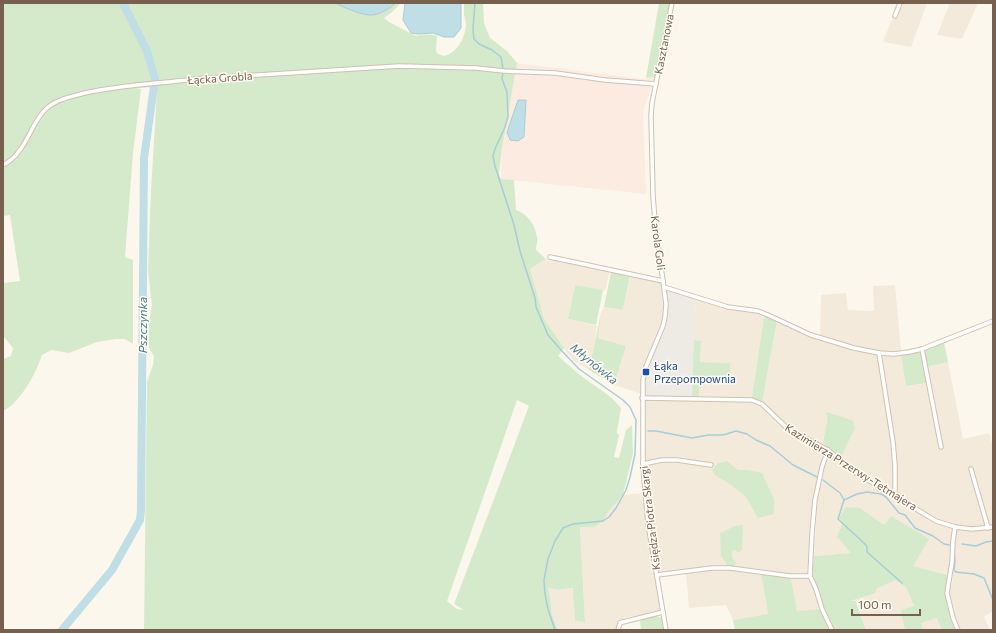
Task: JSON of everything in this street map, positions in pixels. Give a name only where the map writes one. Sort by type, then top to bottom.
[{"type":"street","name":"Kasztanowa","points":[[656,84],[672,3]]},
{"type":"street","points":[[895,16],[900,3]]},
{"type":"street","name":"Łącka Grobla","points":[[3,165],[19,152],[36,122],[46,108],[56,102],[70,97],[137,84],[399,66],[555,73],[605,80],[656,84]]},
{"type":"street","name":"Karola Goli","points":[[642,398],[645,369],[660,335],[665,317],[666,304],[653,196],[651,116],[656,84]]},
{"type":"street","points":[[550,257],[663,281]]},
{"type":"street","points":[[664,287],[728,307],[758,311],[768,314],[811,335],[854,348],[879,353],[894,354],[922,349],[993,321]]},
{"type":"street","points":[[922,349],[941,447]]},
{"type":"street","points":[[879,353],[893,442],[895,466],[894,495]]},
{"type":"street","name":"Kazimierza Przerwy-Tetmajera","points":[[642,398],[752,400],[762,404],[788,429],[828,450],[856,473],[936,521],[954,527],[972,529],[993,527]]},
{"type":"street","name":"Księdza Piotra Skargi","points":[[642,398],[643,464],[648,524],[666,630]]},
{"type":"street","points":[[828,450],[822,467],[815,500],[810,576],[822,609],[832,630]]},
{"type":"street","points":[[643,464],[662,460],[677,460],[711,465]]},
{"type":"street","points":[[971,469],[988,528]]},
{"type":"street","points":[[954,527],[952,562],[947,593],[953,618],[958,630]]},
{"type":"street","points":[[657,575],[712,568],[730,568],[790,576],[810,576]]},
{"type":"street","points":[[618,630],[620,624],[623,622],[663,612]]},
{"type":"shaded area","points":[[898,3],[927,3],[911,47],[883,42]]},
{"type":"shaded area","points":[[950,3],[978,3],[962,39],[937,35]]},
{"type":"shaded area","points":[[517,63],[641,79],[655,77],[643,112],[646,194],[501,179],[502,144]]},
{"type":"shaded area","points":[[550,257],[610,270],[605,291],[575,285],[568,319],[597,326],[589,370],[573,360],[544,319],[530,269]]},
{"type":"shaded area","points":[[631,274],[663,281],[665,317],[642,394],[614,385],[626,346],[598,338],[601,313],[604,307],[623,310]]},
{"type":"shaded area","points":[[895,285],[906,386],[930,383],[927,367],[948,362],[963,439],[989,433],[993,447],[993,611],[984,617],[990,630],[958,630],[953,618],[947,593],[949,586],[952,585],[953,572],[951,572],[950,575],[913,566],[891,516],[884,525],[860,508],[843,522],[851,553],[814,556],[817,504],[825,465],[830,456],[857,476],[874,485],[839,460],[855,428],[826,412],[827,420],[823,443],[828,450],[822,467],[815,500],[810,575],[822,609],[797,612],[790,576],[761,573],[768,614],[733,620],[726,605],[689,608],[686,574],[703,570],[655,574],[661,611],[624,618],[616,627],[616,630],[558,630],[552,615],[550,596],[547,588],[557,590],[574,588],[575,621],[585,622],[580,526],[595,527],[603,521],[607,513],[623,495],[645,493],[642,398],[699,399],[699,376],[729,363],[700,362],[701,341],[694,340],[696,297],[728,307],[764,313],[752,400],[762,404],[777,319],[820,337],[821,295],[846,293],[848,310],[874,311],[873,286]]},
{"type":"shaded area","points":[[664,287],[696,297],[692,400],[642,398],[643,380],[665,317]]},
{"type":"shaded area","points":[[895,580],[906,587],[914,606],[900,610],[905,630],[866,630],[857,601],[849,602],[876,593],[876,589]]},
{"type":"shaded area","points":[[938,618],[942,630],[923,630],[920,623]]},
{"type":"green space","points":[[3,3],[335,3],[360,13],[386,10],[396,3],[401,3],[384,18],[416,36],[427,34],[437,36],[437,53],[444,56],[454,51],[463,37],[466,25],[464,3],[483,3],[484,23],[490,38],[507,51],[517,63],[502,148],[499,174],[501,179],[514,180],[516,210],[524,214],[533,224],[537,239],[536,250],[546,259],[530,269],[544,319],[564,348],[558,356],[580,375],[612,398],[621,408],[617,431],[619,435],[614,457],[619,458],[626,430],[632,425],[633,453],[623,495],[607,513],[603,521],[595,527],[580,527],[585,622],[575,621],[573,588],[557,590],[548,588],[552,615],[558,630],[144,630],[147,382],[153,365],[154,356],[149,348],[149,322],[152,305],[148,271],[157,91],[155,87],[136,88],[141,89],[133,153],[125,257],[133,260],[133,344],[125,339],[116,339],[97,342],[69,353],[51,350],[42,355],[34,374],[23,393],[13,404],[3,411],[3,359],[11,356],[13,348],[4,337],[3,283],[20,281],[10,215],[3,216]],"holes":[[[517,400],[529,406],[454,604],[464,610],[457,609],[447,601]]]},
{"type":"green space","points":[[659,3],[670,3],[655,77],[646,78]]},
{"type":"green space","points":[[611,272],[630,276],[623,310],[604,307]]},
{"type":"green space","points":[[575,285],[603,290],[596,325],[568,319]]},
{"type":"green space","points":[[601,313],[598,338],[626,346],[614,385],[589,370]]},
{"type":"green space","points":[[764,315],[777,320],[762,403],[752,398]]},
{"type":"green space","points":[[694,340],[701,341],[700,362],[730,363],[730,376],[699,376],[699,397],[692,397]]},
{"type":"green space","points":[[944,342],[948,362],[927,367],[924,350]]},
{"type":"green space","points":[[920,352],[927,383],[906,386],[901,355]]},
{"type":"green space","points":[[826,412],[852,420],[855,428],[841,457],[823,443],[827,420]]},
{"type":"green space","points":[[727,461],[738,470],[748,470],[762,473],[774,499],[774,514],[758,518],[746,497],[715,475],[712,470],[718,463]]},
{"type":"green space","points":[[846,507],[860,508],[884,525],[891,516],[929,539],[913,566],[948,575],[946,593],[951,619],[957,630],[942,630],[937,618],[921,623],[923,630],[905,630],[900,610],[914,606],[906,587],[895,580],[876,589],[876,593],[851,601],[856,601],[866,630],[835,630],[824,608],[812,574],[814,556],[851,553],[837,537],[843,522],[839,518]]},
{"type":"green space","points":[[743,525],[742,550],[738,553],[735,550],[732,551],[732,558],[736,562],[735,567],[728,566],[721,556],[720,533],[735,526]]},
{"type":"green space","points":[[761,573],[791,579],[797,611],[822,609],[822,615],[831,630],[735,630],[733,620],[768,614]]},
{"type":"green space","points":[[656,616],[662,618],[664,630],[641,630],[640,620]]},
{"type":"water","points":[[335,3],[396,3],[380,13],[366,15],[347,9]]},
{"type":"water","points":[[405,3],[461,3],[461,28],[454,37],[444,37],[433,33],[411,33],[403,20]]},
{"type":"water","points":[[518,100],[526,100],[524,137],[518,141],[510,140],[507,132]]},
{"type":"waterway","name":"Pszczynka","points":[[62,630],[112,570],[140,520],[141,510],[144,158],[155,79],[147,51],[123,3]]},
{"type":"waterway","name":"Młynówka","points":[[475,3],[473,29],[474,39],[479,44],[492,50],[501,57],[503,69]]},
{"type":"waterway","name":"Młynówka","points":[[503,73],[502,79],[507,92],[508,117],[493,156],[535,298],[536,307],[548,335],[561,350],[579,369],[623,400],[630,407],[636,420],[635,454],[630,477],[626,490],[616,508],[609,517],[603,521],[573,524],[563,528],[555,541],[548,559],[544,580],[545,594],[555,630]]},
{"type":"waterway","points":[[648,431],[656,431],[692,438],[708,435],[723,435],[736,431],[747,434],[770,446],[793,465],[817,477]]},
{"type":"waterway","points":[[823,480],[840,493],[844,500],[838,519],[867,546],[867,552],[902,583]]},
{"type":"waterway","points":[[844,500],[857,494],[867,492],[881,494],[886,497],[899,513],[905,515],[915,528],[933,536],[944,544],[949,545]]},
{"type":"waterway","points":[[962,544],[976,546],[993,541]]},
{"type":"waterway","points":[[954,548],[954,570],[956,572],[974,574],[984,578],[993,600]]},
{"type":"place","name":"Łąka Przepompownia","points":[[646,372]]}]
